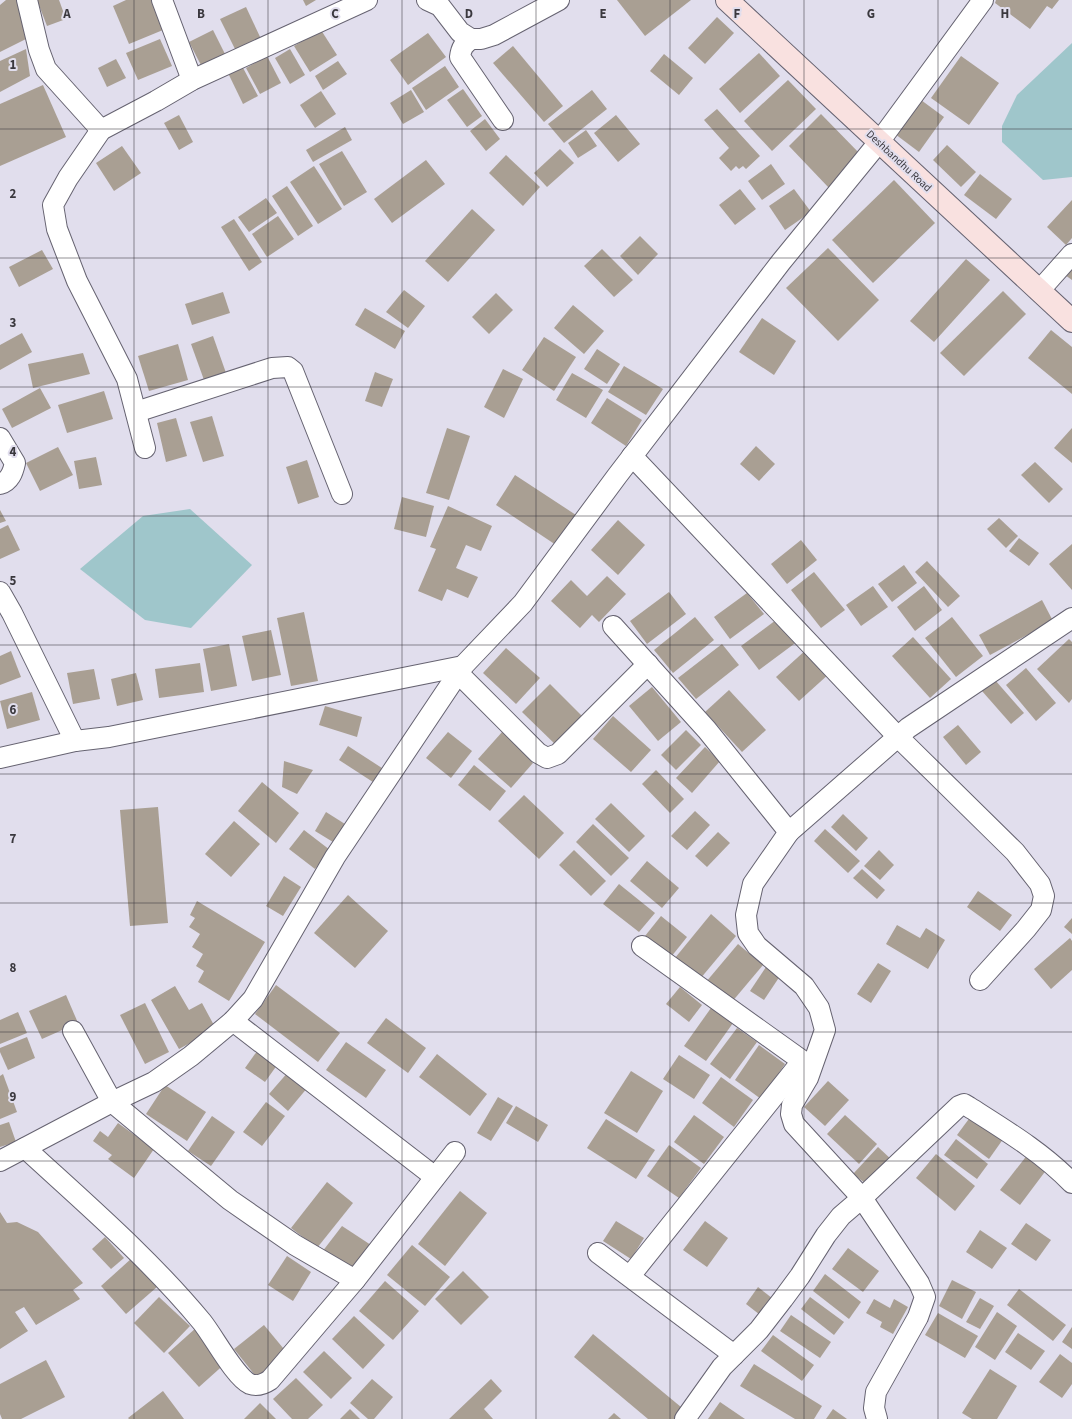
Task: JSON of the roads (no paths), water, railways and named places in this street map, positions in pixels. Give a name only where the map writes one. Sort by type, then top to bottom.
[{"type":"street","points":[[27,0],[39,50],[46,69],[101,130]]},
{"type":"street","points":[[162,0],[192,80]]},
{"type":"street","points":[[145,448],[127,379],[77,281],[57,229],[53,205],[68,178],[101,130],[156,102],[192,80],[367,0]]},
{"type":"street","points":[[427,0],[440,6],[460,32],[471,39],[481,39],[494,35],[559,0]]},
{"type":"street","name":"Deshbandhu Road","points":[[727,0],[1072,321]]},
{"type":"street","points":[[0,1161],[112,1102],[154,1082],[191,1056],[234,1021],[253,999],[335,857],[460,670],[523,603],[632,456],[781,262],[879,142],[983,0]]},
{"type":"street","points":[[471,39],[460,50],[460,57],[503,120]]},
{"type":"street","points":[[1039,291],[1072,254]]},
{"type":"street","points":[[136,412],[272,368],[288,366],[293,371],[342,494]]},
{"type":"street","points":[[0,438],[15,463],[12,474],[4,483],[0,484]]},
{"type":"street","points":[[632,456],[898,737],[1015,852],[1040,884],[1044,896],[1041,910],[980,980]]},
{"type":"street","points":[[0,592],[12,613],[75,741]]},
{"type":"street","points":[[630,1276],[807,1064],[825,1030],[819,1008],[804,986],[757,946],[748,933],[746,914],[753,884],[789,832],[908,728],[1072,618]]},
{"type":"street","points":[[613,626],[707,730],[789,832]]},
{"type":"street","points":[[460,670],[538,754],[547,758],[558,754],[648,664]]},
{"type":"street","points":[[0,758],[75,741],[109,737],[460,670]]},
{"type":"street","points":[[642,946],[807,1064]]},
{"type":"street","points":[[234,1021],[436,1177]]},
{"type":"street","points":[[73,1031],[112,1102],[230,1200],[295,1245],[355,1280]]},
{"type":"street","points":[[807,1064],[808,1078],[792,1105],[791,1114],[794,1124],[862,1198],[919,1283],[925,1296],[918,1317],[876,1392],[874,1408],[877,1419]]},
{"type":"street","points":[[685,1419],[722,1367],[758,1330],[773,1312],[800,1276],[826,1235],[841,1216],[959,1106],[964,1104],[969,1106],[1025,1143],[1057,1168],[1072,1183]]},
{"type":"street","points":[[25,1148],[146,1260],[202,1323],[241,1377],[251,1384],[260,1386],[270,1380],[355,1280],[456,1152]]},
{"type":"street","points":[[598,1253],[734,1355]]}]
